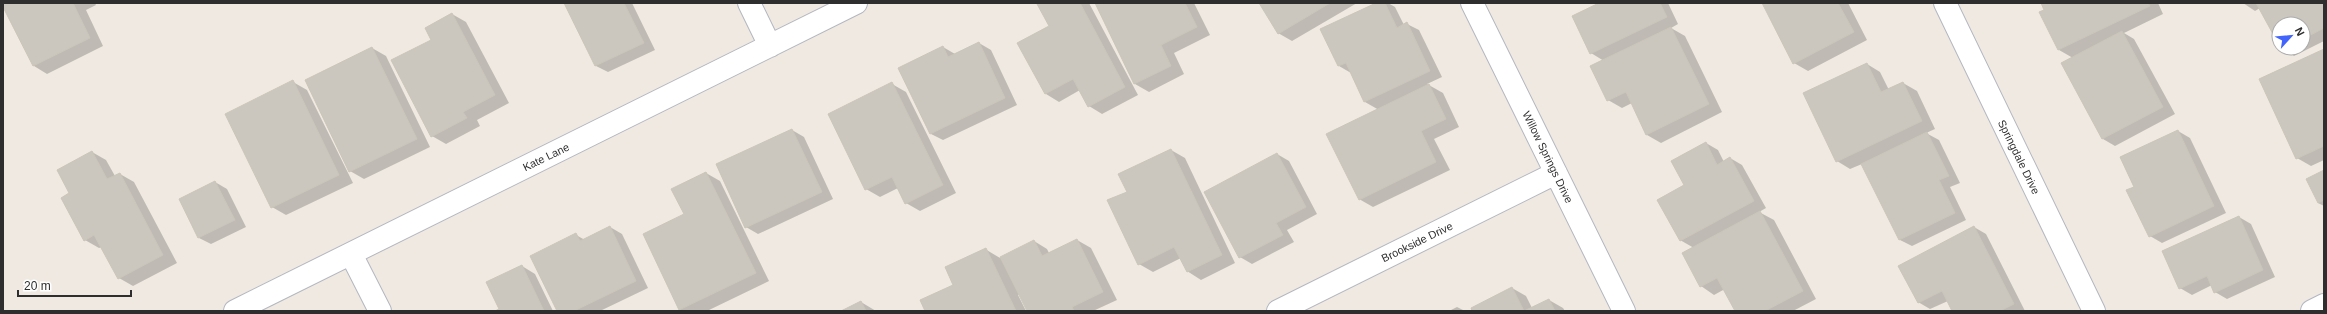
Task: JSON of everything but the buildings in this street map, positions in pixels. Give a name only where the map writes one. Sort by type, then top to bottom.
[{"type":"street","points":[[749,3],[770,46]]},
{"type":"street","name":"Kate Lane","points":[[236,311],[856,3]]},
{"type":"street","name":"Willow Springs Drive","points":[[1472,3],[1624,311]]},
{"type":"street","name":"Springdale Drive","points":[[1945,3],[2094,311]]},
{"type":"street","name":"Brookside Drive","points":[[1278,311],[1556,173]]},
{"type":"street","points":[[351,254],[380,311]]},
{"type":"street","points":[[2312,311],[2324,305]]}]
